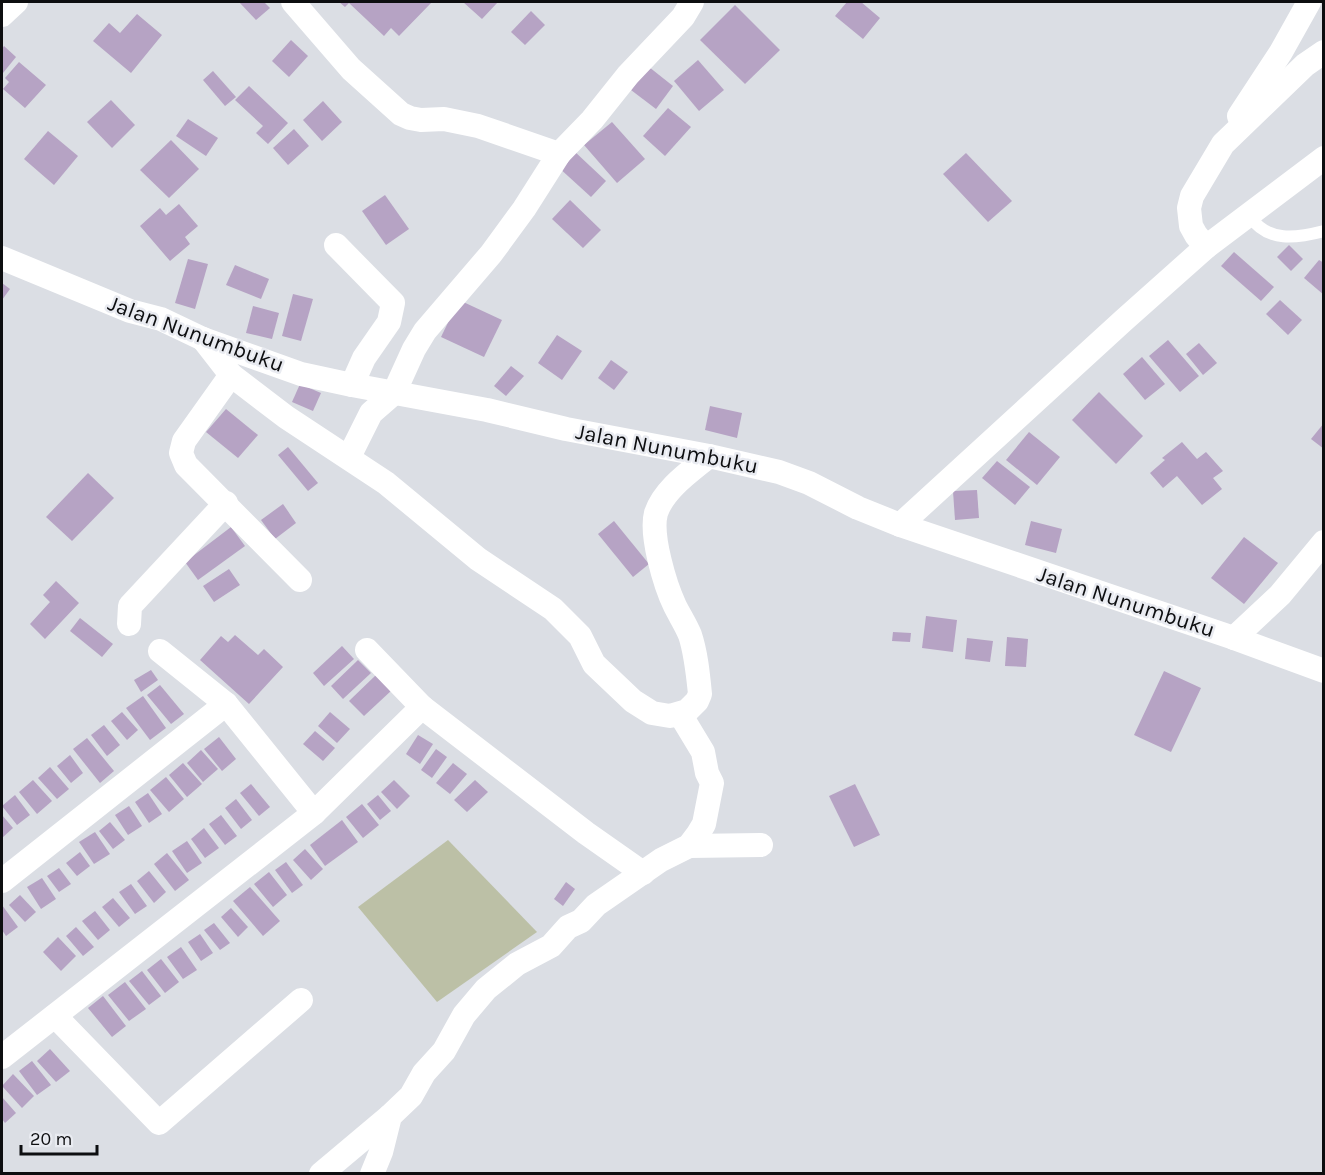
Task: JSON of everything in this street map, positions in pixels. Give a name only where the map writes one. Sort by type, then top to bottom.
[{"type":"street","points":[[2,15],[16,2]]},
{"type":"street","points":[[293,2],[351,69],[401,114],[421,120],[444,119],[478,126],[559,154]]},
{"type":"street","points":[[349,457],[371,413],[394,393],[425,331],[491,254],[524,209],[559,154],[592,120],[628,75],[682,17],[692,2]]},
{"type":"street","points":[[1206,247],[1191,226],[1189,208],[1192,196],[1250,96],[1281,52],[1309,2]]},
{"type":"street","points":[[1223,144],[1305,64],[1323,52]]},
{"type":"street","points":[[900,525],[1206,247],[1250,216],[1323,158]]},
{"type":"street","points":[[336,245],[393,303],[389,322],[364,358],[352,385]]},
{"type":"street","name":"Jalan Nunumbuku","points":[[2,258],[130,311],[161,319],[203,339],[302,374],[487,410],[636,444],[709,456],[779,472],[809,483],[858,508],[900,525],[1234,638],[1323,671]]},
{"type":"street","points":[[203,339],[231,375],[286,417],[386,483],[478,559],[553,609],[580,636],[594,664],[633,701],[661,716],[687,711],[697,701],[700,694],[691,637],[669,591],[659,559],[655,526],[656,513],[661,502],[675,486],[709,456]]},
{"type":"street","points":[[231,375],[184,441],[181,453],[186,465],[300,580]]},
{"type":"street","points":[[129,624],[130,606],[226,503]]},
{"type":"street","points":[[1234,638],[1280,595],[1323,542]]},
{"type":"street","points":[[367,650],[422,707],[585,833],[643,873]]},
{"type":"street","points":[[160,651],[226,704],[314,813]]},
{"type":"street","points":[[2,882],[226,704]]},
{"type":"street","points":[[2,1057],[314,813],[422,707]]},
{"type":"street","points":[[680,714],[703,752],[707,773],[712,783],[704,824],[689,846]]},
{"type":"street","points":[[321,1173],[411,1096],[424,1073],[444,1052],[464,1015],[486,990],[517,964],[551,946],[568,927],[581,921],[596,905],[661,860],[689,846],[761,845]]},
{"type":"street","points":[[55,1016],[159,1123],[301,1000]]},
{"type":"street","points":[[372,1173],[381,1152],[390,1116]]},
{"type":"lane","points":[[1250,216],[1256,227],[1271,234],[1304,236],[1323,231]]},
{"type":"green space","points":[[448,840],[537,932],[437,1002],[358,907]]},
{"type":"building","points":[[239,2],[264,2],[270,8],[256,20]]},
{"type":"building","points":[[339,2],[432,2],[399,36],[391,28],[384,36],[349,3],[345,7]]},
{"type":"building","points":[[463,2],[498,2],[482,19]]},
{"type":"building","points":[[847,2],[861,2],[880,18],[863,39],[835,16]]},
{"type":"building","points":[[735,5],[780,50],[745,84],[700,40]]},
{"type":"building","points":[[531,11],[545,25],[525,45],[511,32]]},
{"type":"building","points":[[137,14],[162,35],[131,73],[93,41],[109,23],[120,33]]},
{"type":"building","points":[[291,40],[308,56],[289,77],[272,61]]},
{"type":"building","points":[[4,46],[16,57],[3,73],[2,49]]},
{"type":"building","points":[[698,60],[724,90],[699,111],[674,81]]},
{"type":"building","points":[[19,62],[46,85],[25,108],[3,89],[9,82],[5,78]]},
{"type":"building","points":[[649,67],[673,86],[656,109],[631,90]]},
{"type":"building","points":[[213,71],[236,97],[225,106],[203,80]]},
{"type":"building","points":[[249,86],[288,123],[268,144],[256,133],[263,126],[235,100]]},
{"type":"building","points":[[111,100],[135,125],[112,148],[87,122]]},
{"type":"building","points":[[323,101],[342,122],[322,141],[303,120]]},
{"type":"building","points":[[668,108],[691,127],[665,156],[643,136]]},
{"type":"building","points":[[188,119],[218,138],[206,156],[176,136]]},
{"type":"building","points":[[612,122],[645,159],[617,183],[584,145]]},
{"type":"building","points":[[294,129],[309,146],[288,165],[273,148]]},
{"type":"building","points":[[48,131],[78,156],[54,185],[24,159]]},
{"type":"building","points":[[171,140],[199,169],[169,198],[140,170]]},
{"type":"building","points":[[573,150],[606,181],[591,197],[557,166]]},
{"type":"building","points":[[966,153],[1012,201],[988,222],[943,174]]},
{"type":"building","points":[[385,195],[409,229],[386,245],[362,211]]},
{"type":"building","points":[[570,200],[601,230],[583,248],[552,219]]},
{"type":"building","points":[[179,204],[198,226],[185,237],[190,244],[170,261],[140,226],[160,208],[166,215]]},
{"type":"building","points":[[1289,245],[1303,259],[1291,271],[1277,257]]},
{"type":"building","points":[[1234,252],[1274,287],[1261,301],[1221,266]]},
{"type":"building","points":[[188,259],[208,264],[195,309],[175,303]]},
{"type":"building","points":[[1319,260],[1324,263],[1324,295],[1304,278]]},
{"type":"building","points":[[235,265],[269,279],[261,299],[226,285]]},
{"type":"building","points":[[2,283],[10,289],[2,300]]},
{"type":"building","points":[[293,294],[313,299],[301,341],[282,336]]},
{"type":"building","points":[[459,300],[502,320],[484,357],[441,337]]},
{"type":"building","points":[[1280,300],[1302,320],[1288,335],[1266,314]]},
{"type":"building","points":[[253,306],[279,313],[272,339],[246,333]]},
{"type":"building","points":[[557,335],[582,351],[562,380],[538,363]]},
{"type":"building","points":[[1168,340],[1199,376],[1180,392],[1149,356]]},
{"type":"building","points":[[1199,343],[1217,363],[1203,375],[1186,354]]},
{"type":"building","points":[[1142,357],[1165,384],[1145,400],[1123,374]]},
{"type":"building","points":[[611,360],[628,372],[614,390],[598,378]]},
{"type":"building","points":[[511,366],[524,376],[506,396],[494,386]]},
{"type":"building","points":[[300,384],[321,393],[313,411],[292,402]]},
{"type":"building","points":[[1099,392],[1143,436],[1116,464],[1072,420]]},
{"type":"building","points":[[710,406],[742,413],[737,438],[705,430]]},
{"type":"building","points":[[226,409],[258,435],[238,458],[206,432]]},
{"type":"building","points":[[1324,423],[1324,449],[1311,439]]},
{"type":"building","points":[[1029,432],[1060,457],[1037,485],[1006,460]]},
{"type":"building","points":[[1182,442],[1197,459],[1206,452],[1223,471],[1213,478],[1222,489],[1202,505],[1177,476],[1163,488],[1150,473],[1165,460],[1162,458]]},
{"type":"building","points":[[288,447],[318,483],[308,491],[278,455]]},
{"type":"building","points":[[997,461],[1030,487],[1015,505],[982,478]]},
{"type":"building","points":[[88,473],[114,498],[72,541],[46,517]]},
{"type":"building","points":[[977,490],[979,518],[955,520],[953,491]]},
{"type":"building","points":[[283,504],[296,523],[275,539],[261,520]]},
{"type":"building","points":[[614,521],[649,564],[633,577],[598,534]]},
{"type":"building","points":[[1031,521],[1062,529],[1056,553],[1025,545]]},
{"type":"building","points":[[231,527],[245,546],[198,580],[185,562]]},
{"type":"building","points":[[1244,537],[1278,563],[1244,604],[1211,578]]},
{"type":"building","points":[[229,569],[240,585],[214,602],[203,586]]},
{"type":"building","points":[[56,581],[79,603],[45,639],[30,624],[50,602],[43,595]]},
{"type":"building","points":[[926,616],[957,620],[953,652],[922,648]]},
{"type":"building","points":[[80,618],[113,644],[102,657],[70,631]]},
{"type":"building","points":[[893,632],[911,633],[910,642],[892,641]]},
{"type":"building","points":[[235,635],[258,655],[264,649],[283,667],[249,704],[200,660],[221,636],[228,642]]},
{"type":"building","points":[[1007,637],[1028,639],[1026,667],[1005,666]]},
{"type":"building","points":[[967,638],[993,641],[990,662],[965,659]]},
{"type":"building","points":[[342,646],[354,659],[324,686],[313,673]]},
{"type":"building","points":[[358,660],[371,673],[343,699],[331,686]]},
{"type":"building","points":[[151,670],[158,680],[141,692],[134,680]]},
{"type":"building","points":[[1164,671],[1201,688],[1171,752],[1134,735]]},
{"type":"building","points":[[376,675],[392,690],[364,716],[349,701]]},
{"type":"building","points":[[160,685],[184,714],[171,724],[147,695]]},
{"type":"building","points":[[143,696],[166,728],[150,740],[126,708]]},
{"type":"building","points":[[122,712],[138,730],[127,740],[111,721]]},
{"type":"building","points":[[330,712],[350,729],[337,743],[318,726]]},
{"type":"building","points":[[104,725],[120,745],[107,756],[91,735]]},
{"type":"building","points":[[315,731],[335,748],[323,761],[303,744]]},
{"type":"building","points":[[418,735],[433,744],[420,764],[406,754]]},
{"type":"building","points":[[219,737],[236,759],[222,771],[204,749]]},
{"type":"building","points":[[87,738],[114,771],[100,783],[73,749]]},
{"type":"building","points":[[436,749],[447,757],[432,778],[421,770]]},
{"type":"building","points":[[201,750],[218,769],[203,782],[187,763]]},
{"type":"building","points":[[70,755],[83,773],[71,783],[57,766]]},
{"type":"building","points":[[183,763],[202,784],[187,797],[169,775]]},
{"type":"building","points":[[453,763],[467,774],[450,794],[436,783]]},
{"type":"building","points":[[50,767],[69,789],[57,799],[38,778]]},
{"type":"building","points":[[166,777],[184,799],[169,812],[150,790]]},
{"type":"building","points":[[33,780],[52,801],[37,814],[19,792]]},
{"type":"building","points":[[394,780],[410,796],[397,809],[381,792]]},
{"type":"building","points":[[475,780],[488,792],[467,812],[454,800]]},
{"type":"building","points":[[251,784],[270,807],[259,816],[240,793]]},
{"type":"building","points":[[855,784],[880,835],[854,847],[829,796]]},
{"type":"building","points":[[148,793],[162,814],[149,823],[135,802]]},
{"type":"building","points":[[15,795],[30,815],[17,825],[2,806]]},
{"type":"building","points":[[378,795],[391,811],[380,820],[367,804]]},
{"type":"building","points":[[236,799],[252,820],[241,829],[225,808]]},
{"type":"building","points":[[362,804],[379,825],[363,838],[346,817]]},
{"type":"building","points":[[129,806],[142,826],[128,835],[115,815]]},
{"type":"building","points":[[2,815],[13,828],[2,838]]},
{"type":"building","points":[[221,815],[237,836],[225,845],[209,824]]},
{"type":"building","points":[[342,820],[358,842],[325,866],[310,845]]},
{"type":"building","points":[[110,822],[125,840],[113,849],[99,831]]},
{"type":"building","points":[[204,828],[219,848],[205,858],[191,839]]},
{"type":"building","points":[[95,832],[110,854],[94,864],[79,842]]},
{"type":"building","points":[[187,841],[202,863],[187,873],[172,851]]},
{"type":"building","points":[[305,849],[323,869],[311,880],[293,860]]},
{"type":"building","points":[[80,852],[90,866],[77,876],[66,863]]},
{"type":"building","points":[[167,853],[189,880],[175,891],[154,864]]},
{"type":"building","points":[[286,862],[303,885],[292,893],[275,870]]},
{"type":"building","points":[[59,868],[71,884],[59,892],[47,876]]},
{"type":"building","points":[[149,871],[166,892],[154,903],[137,881]]},
{"type":"building","points":[[269,872],[287,895],[273,907],[254,884]]},
{"type":"building","points":[[42,878],[56,899],[41,909],[27,887]]},
{"type":"building","points":[[566,882],[575,889],[563,906],[554,899]]},
{"type":"building","points":[[131,884],[147,906],[135,914],[119,892]]},
{"type":"building","points":[[250,887],[280,921],[263,936],[233,901]]},
{"type":"building","points":[[20,895],[36,912],[25,922],[9,905]]},
{"type":"building","points":[[113,898],[130,918],[119,927],[102,907]]},
{"type":"building","points":[[2,905],[18,927],[6,936],[2,930]]},
{"type":"building","points":[[231,908],[248,927],[238,937],[221,917]]},
{"type":"building","points":[[95,911],[110,930],[98,940],[82,921]]},
{"type":"building","points":[[214,923],[230,943],[220,950],[204,930]]},
{"type":"building","points":[[76,927],[94,947],[83,956],[66,936]]},
{"type":"building","points":[[200,934],[213,953],[201,961],[188,942]]},
{"type":"building","points":[[58,937],[76,956],[61,971],[43,952]]},
{"type":"building","points":[[181,947],[197,970],[183,979],[167,957]]},
{"type":"building","points":[[161,959],[179,982],[165,993],[147,970]]},
{"type":"building","points":[[142,971],[161,996],[149,1005],[129,981]]},
{"type":"building","points":[[125,982],[146,1009],[129,1021],[108,995]]},
{"type":"building","points":[[103,996],[126,1026],[112,1037],[88,1008]]},
{"type":"building","points":[[50,1049],[70,1071],[56,1082],[37,1061]]},
{"type":"building","points":[[32,1061],[51,1085],[37,1095],[19,1071]]},
{"type":"building","points":[[13,1074],[34,1096],[22,1108],[2,1086]]},
{"type":"building","points":[[2,1097],[16,1113],[5,1123],[2,1119]]}]
